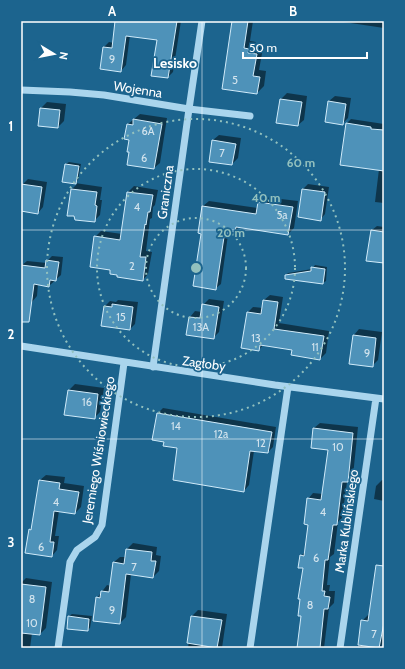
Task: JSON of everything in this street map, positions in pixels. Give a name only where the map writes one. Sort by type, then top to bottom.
[{"type":"street","name":"Graniczna","points":[[153,368],[202,21]]},
{"type":"street","name":"Wojenna","points":[[21,90],[104,95],[189,109],[250,116]]},
{"type":"street","name":"Zagłoby","points":[[21,346],[153,368],[384,399]]},
{"type":"street","name":"Jeremiego Wiśniowieckiego","points":[[58,648],[70,562],[77,550],[95,537],[102,525],[124,363]]},
{"type":"street","points":[[250,648],[288,387]]},
{"type":"street","name":"Marka Kublińskiego","points":[[340,648],[376,398]]},
{"type":"building","points":[[115,21],[177,21],[168,78],[151,76],[157,40],[126,36],[121,72],[100,69],[103,47],[112,48]]},
{"type":"building","points":[[232,21],[248,21],[244,48],[249,49],[248,53],[257,54],[253,76],[260,77],[257,94],[222,89]]},
{"type":"building","points":[[280,99],[302,102],[298,126],[276,123]]},
{"type":"building","points":[[328,101],[346,104],[343,125],[325,122]]},
{"type":"building","points":[[40,108],[60,110],[58,128],[38,126]]},
{"type":"building","points":[[133,119],[162,124],[154,169],[127,165],[129,140],[124,139],[127,124],[133,125]]},
{"type":"building","points":[[346,123],[371,127],[371,129],[384,130],[384,171],[340,165]]},
{"type":"building","points":[[212,140],[236,144],[232,165],[209,162]]},
{"type":"building","points":[[65,164],[79,166],[76,184],[62,182]]},
{"type":"building","points":[[21,184],[42,187],[38,214],[21,211]]},
{"type":"building","points":[[71,189],[97,192],[95,222],[75,220],[74,216],[67,216]]},
{"type":"building","points":[[302,189],[325,192],[321,221],[298,217]]},
{"type":"building","points":[[127,192],[153,195],[150,212],[148,212],[146,225],[145,224],[140,257],[146,257],[143,281],[117,277],[117,275],[110,274],[110,270],[90,267],[94,236],[120,240]]},
{"type":"building","points":[[258,202],[293,207],[288,235],[236,227],[235,232],[228,231],[227,237],[224,237],[216,290],[193,286],[201,234],[198,233],[202,206],[256,214]]},
{"type":"building","points":[[371,230],[384,232],[384,263],[366,261]]},
{"type":"building","points":[[46,260],[59,262],[56,281],[50,280],[49,287],[34,284],[29,322],[21,322],[21,265],[45,268]]},
{"type":"building","points":[[311,267],[325,269],[323,284],[285,279],[285,275],[311,271]]},
{"type":"building","points":[[263,300],[278,302],[274,329],[324,336],[320,360],[291,355],[292,350],[260,345],[259,351],[241,348],[247,312],[261,314]]},
{"type":"building","points":[[112,304],[133,307],[130,330],[101,326],[104,306],[112,307]]},
{"type":"building","points":[[202,304],[219,307],[214,339],[186,335],[189,317],[200,318]]},
{"type":"building","points":[[353,335],[376,338],[373,367],[349,364]]},
{"type":"building","points":[[68,390],[98,394],[95,419],[64,415]]},
{"type":"building","points":[[157,413],[272,432],[268,453],[250,451],[244,492],[173,480],[177,448],[163,446],[164,442],[152,440]]},
{"type":"building","points":[[313,428],[353,433],[348,482],[342,482],[337,525],[333,525],[328,560],[325,560],[322,591],[325,591],[324,596],[330,597],[328,609],[324,609],[320,648],[297,648],[301,616],[298,616],[300,599],[298,599],[303,568],[298,568],[300,555],[304,556],[308,525],[304,524],[307,498],[321,500],[328,450],[311,448]]},
{"type":"building","points":[[39,480],[60,483],[59,489],[79,492],[75,514],[54,511],[50,542],[54,542],[52,557],[25,553],[29,529],[31,530]]},
{"type":"building","points":[[126,549],[152,552],[151,561],[156,561],[153,578],[126,574],[120,624],[93,621],[96,597],[100,598],[101,591],[109,592],[113,562],[124,564]]},
{"type":"building","points":[[376,565],[384,566],[384,623],[379,648],[358,645],[361,620],[368,621]]},
{"type":"building","points":[[21,584],[46,587],[40,635],[21,633]]},
{"type":"building","points":[[68,616],[89,619],[88,631],[67,629]]},
{"type":"building","points":[[191,616],[222,620],[217,648],[187,643]]},
{"type":"district","name":"Lesisko","points":[[175,63]]}]
